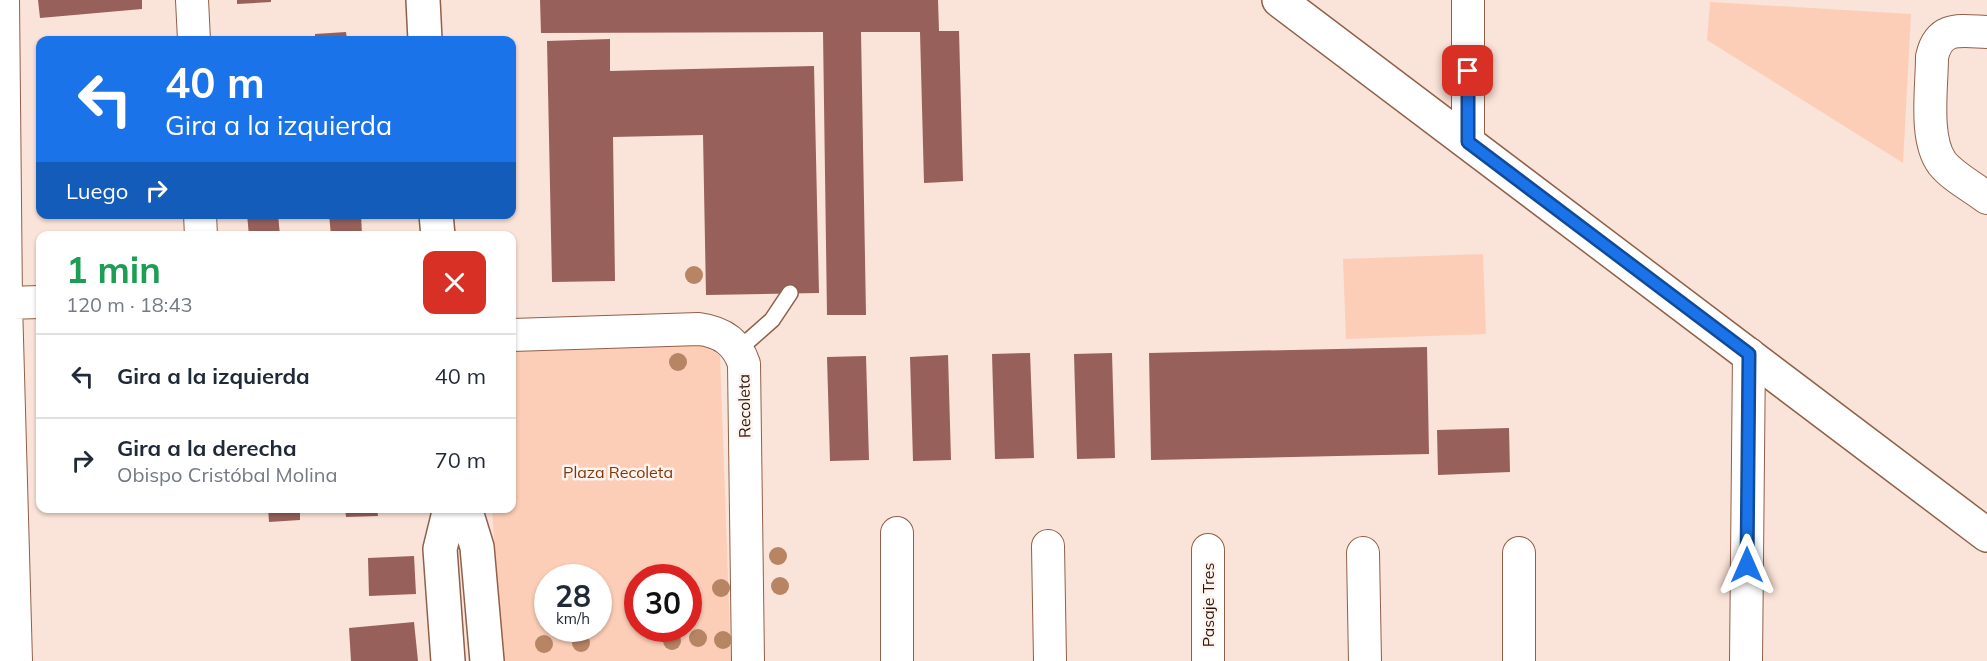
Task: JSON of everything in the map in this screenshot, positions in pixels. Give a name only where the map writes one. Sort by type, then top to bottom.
[{"type":"main road","points":[[423,0],[425,36]]},
{"type":"main road","points":[[1279,0],[1987,535]]},
{"type":"main road","points":[[448,661],[440,549],[449,513]]},
{"type":"main road","points":[[466,513],[477,548],[488,661]]},
{"type":"street","points":[[3,0],[6,303],[4,352],[16,661]]},
{"type":"street","points":[[192,0],[194,36]]},
{"type":"street","points":[[1468,0],[1468,142]]},
{"type":"street","points":[[1987,32],[1950,32],[1941,37],[1934,47],[1931,131],[1936,154],[1944,165],[1987,198]]},
{"type":"street","points":[[6,303],[36,302]]},
{"type":"street","name":"Recoleta","points":[[516,335],[699,330],[719,333],[738,350],[744,364],[748,661]]},
{"type":"street","points":[[1746,661],[1749,354]]},
{"type":"street","points":[[897,532],[897,661]]},
{"type":"street","points":[[1048,546],[1050,661]]},
{"type":"street","name":"Pasaje Tres","points":[[1208,550],[1208,661]]},
{"type":"street","points":[[1363,553],[1365,661]]},
{"type":"street","points":[[1519,553],[1519,661]]},
{"type":"lane","points":[[738,350],[772,320],[790,293]]},
{"type":"green space","points":[[1710,2],[1911,14],[1903,163],[1707,40]]},
{"type":"green space","points":[[1483,254],[1486,334],[1346,339],[1343,259]]},
{"type":"green space","name":"Plaza Recoleta","points":[[702,343],[720,356],[731,661],[503,661],[492,513],[516,513],[516,348]]},
{"type":"building","points":[[38,0],[142,0],[142,9],[40,18]]},
{"type":"building","points":[[237,0],[271,0],[271,2],[237,4]]},
{"type":"building","points":[[540,0],[938,0],[939,31],[959,31],[963,181],[924,183],[920,32],[861,32],[866,315],[827,315],[823,32],[541,33]]},
{"type":"building","points":[[346,32],[346,36],[315,36],[315,34]]},
{"type":"building","points":[[610,39],[610,71],[814,66],[819,293],[706,295],[703,135],[613,137],[615,281],[552,282],[547,41]]},
{"type":"building","points":[[247,219],[278,219],[280,231],[249,231]]},
{"type":"building","points":[[329,219],[361,219],[362,231],[331,231]]},
{"type":"building","points":[[1427,347],[1429,454],[1151,460],[1149,353]]},
{"type":"building","points":[[1030,353],[1034,458],[995,459],[992,354]]},
{"type":"building","points":[[1112,353],[1115,458],[1077,459],[1074,354]]},
{"type":"building","points":[[948,355],[951,460],[913,461],[910,357]]},
{"type":"building","points":[[866,356],[869,460],[830,461],[827,357]]},
{"type":"building","points":[[1509,428],[1510,472],[1438,475],[1437,430]]},
{"type":"building","points":[[268,513],[300,513],[300,520],[269,522]]},
{"type":"building","points":[[346,513],[378,513],[378,516],[346,517]]},
{"type":"building","points":[[414,556],[416,594],[369,596],[368,558]]},
{"type":"building","points":[[414,622],[418,661],[351,661],[349,628]]},
{"type":"route","points":[[1468,71],[1468,142],[1749,354],[1747,565]]}]
